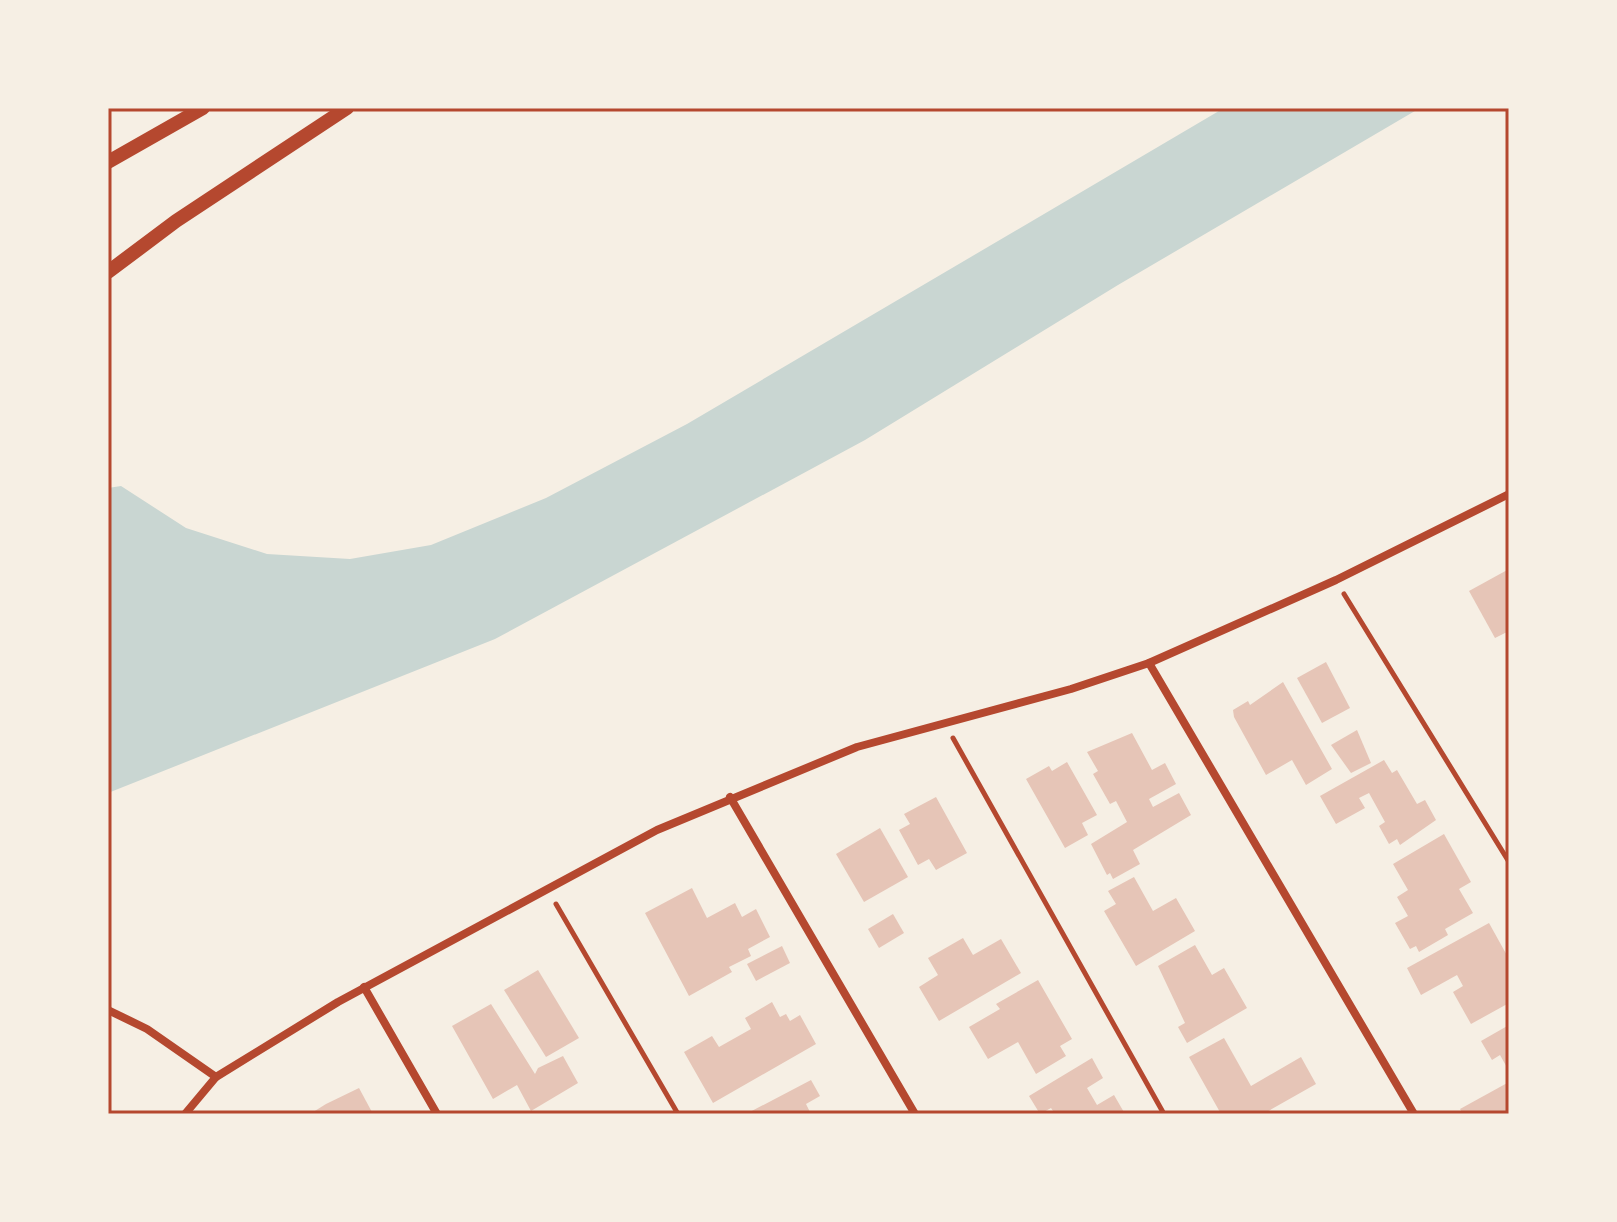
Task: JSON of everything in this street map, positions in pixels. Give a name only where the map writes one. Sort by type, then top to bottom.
[{"type":"street","points":[[108,162],[203,108]]},
{"type":"street","points":[[108,272],[176,221],[347,108]]},
{"type":"street","points":[[185,1114],[216,1077],[364,987],[596,860],[730,797],[857,747],[1149,663],[1336,580],[1509,494]]},
{"type":"street","points":[[1149,663],[1414,1114]]},
{"type":"street","points":[[730,797],[915,1114]]},
{"type":"street","points":[[364,987],[437,1114]]},
{"type":"street","points":[[108,1010],[147,1029],[216,1077]]},
{"type":"path","points":[[1336,580],[1509,862]]},
{"type":"path","points":[[945,723],[1164,1114]]},
{"type":"path","points":[[546,888],[678,1114]]},
{"type":"shaded area","points":[[1224,108],[1420,108],[1118,285],[865,440],[495,639],[108,793],[108,488],[121,486],[186,528],[267,554],[350,559],[431,545],[546,498],[687,424]]},
{"type":"building","points":[[1509,569],[1509,631],[1495,638],[1469,591]]},
{"type":"building","points":[[1326,662],[1350,708],[1322,723],[1297,678]]},
{"type":"building","points":[[1283,682],[1332,769],[1306,785],[1292,760],[1266,775],[1234,717],[1233,710],[1248,701],[1250,705]]},
{"type":"building","points":[[1357,730],[1371,763],[1351,773],[1331,745]]},
{"type":"building","points":[[1132,733],[1152,770],[1165,763],[1176,784],[1149,799],[1153,807],[1179,793],[1191,815],[1133,850],[1140,864],[1113,879],[1110,873],[1107,875],[1091,844],[1127,822],[1116,801],[1110,804],[1093,774],[1098,771],[1087,752]]},
{"type":"building","points":[[1384,760],[1392,773],[1397,770],[1417,804],[1425,800],[1436,820],[1400,845],[1397,839],[1389,844],[1379,826],[1385,822],[1369,793],[1359,798],[1365,808],[1336,824],[1320,796]]},
{"type":"building","points":[[1067,762],[1097,815],[1082,823],[1088,835],[1065,848],[1026,779],[1049,766],[1052,771]]},
{"type":"building","points":[[936,797],[967,853],[936,870],[929,859],[918,865],[899,830],[910,824],[904,814]]},
{"type":"building","points":[[880,828],[908,877],[864,902],[836,854]]},
{"type":"building","points":[[1444,834],[1471,882],[1459,889],[1473,913],[1445,929],[1448,935],[1419,952],[1416,946],[1410,949],[1395,923],[1408,916],[1397,897],[1408,890],[1393,864]]},
{"type":"building","points":[[1134,877],[1153,911],[1176,898],[1195,931],[1136,966],[1104,911],[1116,904],[1108,891]]},
{"type":"building","points":[[692,888],[707,918],[735,903],[742,917],[756,909],[770,937],[748,949],[751,956],[729,967],[732,972],[689,996],[645,913]]},
{"type":"building","points":[[893,914],[904,933],[879,948],[868,929]]},
{"type":"building","points":[[1489,923],[1509,959],[1509,1003],[1471,1024],[1453,992],[1463,986],[1457,975],[1421,995],[1407,968]]},
{"type":"building","points":[[963,938],[973,955],[1001,939],[1021,973],[939,1021],[919,987],[938,975],[928,958]]},
{"type":"building","points":[[1195,945],[1212,975],[1224,968],[1247,1008],[1187,1043],[1178,1027],[1185,1023],[1158,966]]},
{"type":"building","points":[[782,946],[790,963],[756,981],[747,964]]},
{"type":"building","points":[[538,970],[579,1038],[546,1057],[504,990]]},
{"type":"building","points":[[1038,980],[1072,1039],[1060,1046],[1066,1056],[1036,1074],[1018,1042],[988,1059],[969,1027],[1000,1009],[996,1004]]},
{"type":"building","points":[[772,1002],[780,1017],[786,1014],[790,1021],[800,1015],[816,1044],[713,1103],[684,1052],[712,1036],[719,1047],[751,1029],[745,1018]]},
{"type":"building","points":[[491,1004],[535,1074],[538,1068],[563,1056],[578,1083],[531,1111],[517,1085],[493,1099],[452,1026]]},
{"type":"building","points":[[1509,1025],[1509,1071],[1500,1055],[1492,1060],[1481,1041]]},
{"type":"building","points":[[1224,1038],[1251,1086],[1301,1057],[1316,1084],[1263,1114],[1256,1111],[1221,1114],[1189,1057]]},
{"type":"building","points":[[1092,1058],[1103,1078],[1087,1088],[1097,1105],[1114,1095],[1125,1114],[1055,1114],[1051,1108],[1040,1114],[1029,1096]]},
{"type":"building","points":[[811,1080],[820,1096],[806,1104],[811,1114],[746,1114]]},
{"type":"building","points":[[1509,1082],[1509,1114],[1463,1114],[1460,1109]]},
{"type":"building","points":[[359,1088],[373,1114],[310,1114],[326,1104]]}]
